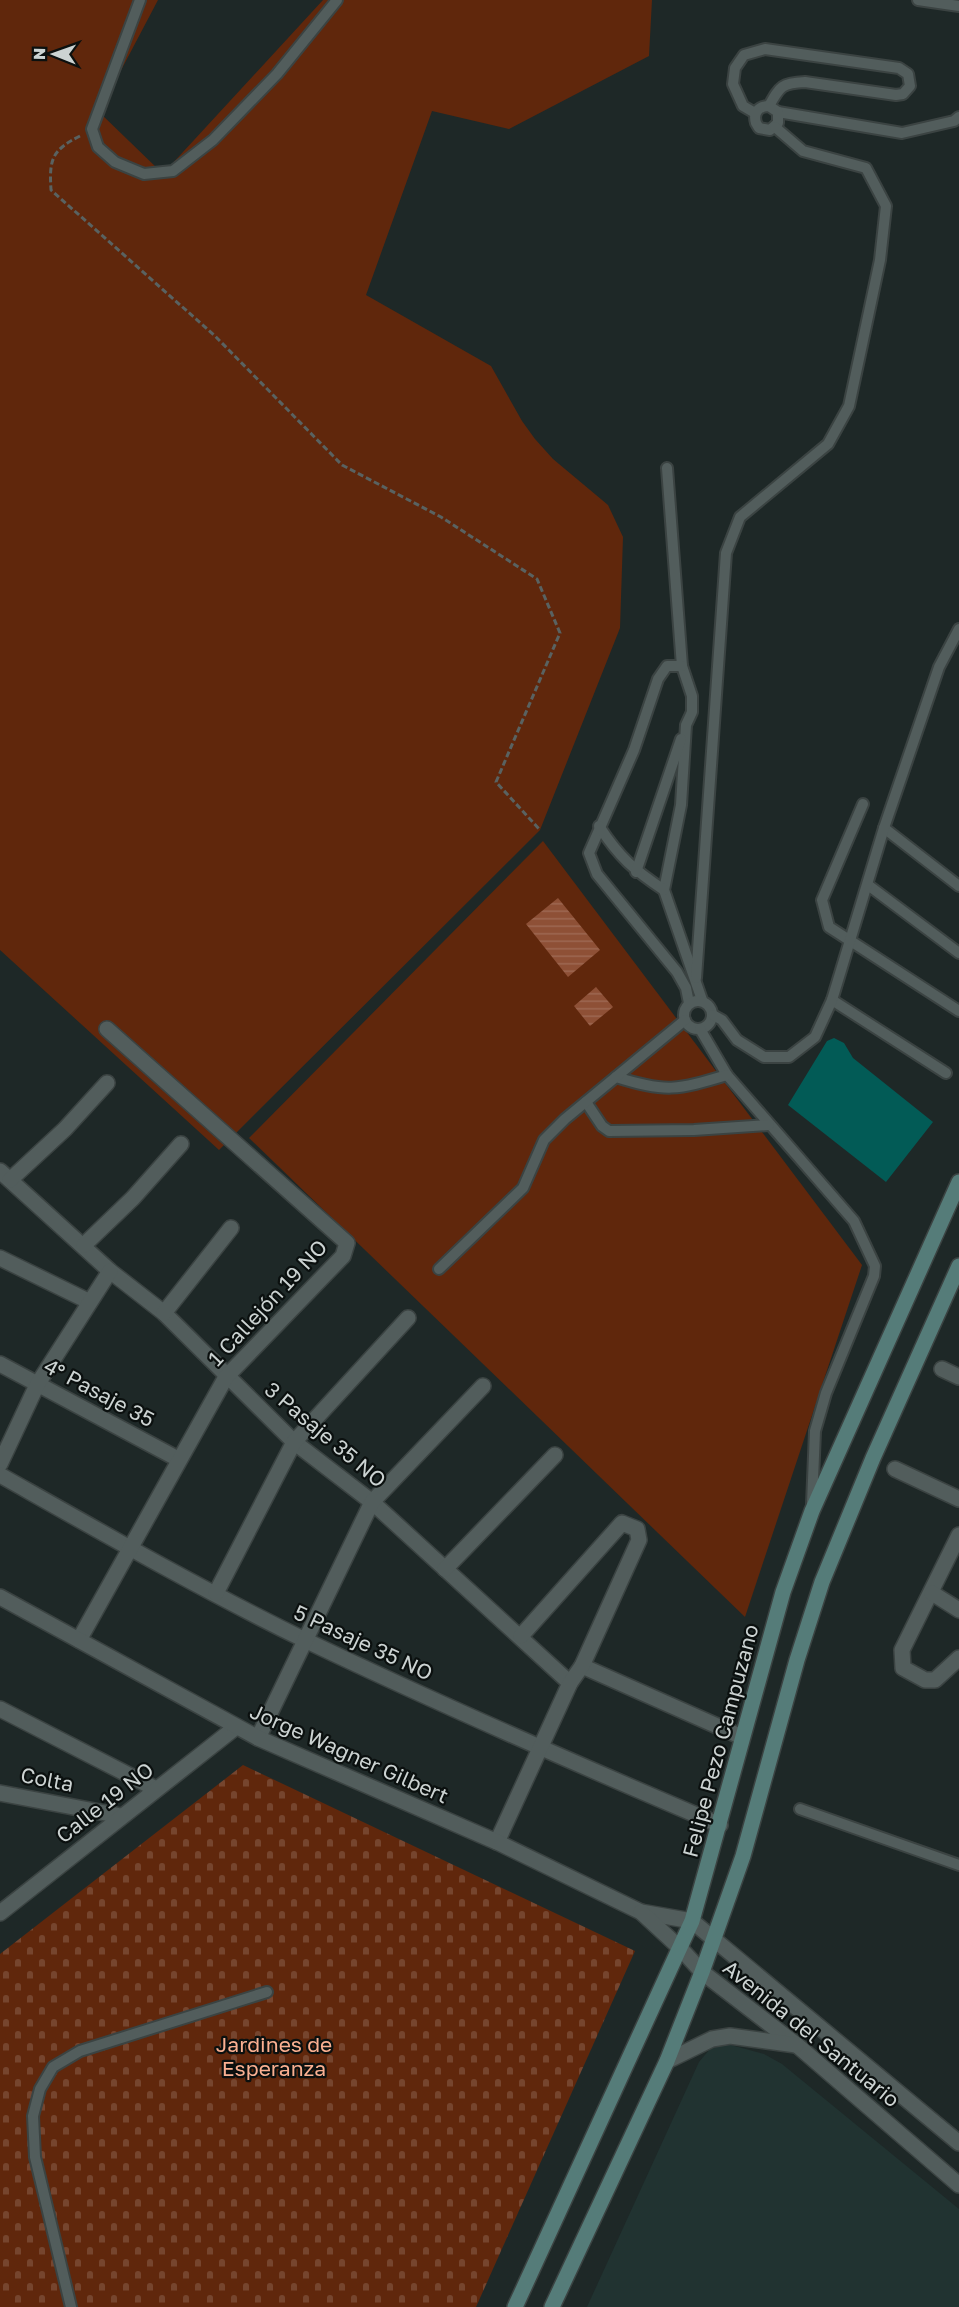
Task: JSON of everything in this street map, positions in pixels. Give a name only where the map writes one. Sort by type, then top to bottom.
[{"type":"main road","name":"Felipe Pezo Campuzano","points":[[515,2307],[681,1949],[692,1921],[720,1825],[783,1592],[812,1511],[959,1182]]},
{"type":"main road","points":[[552,2307],[667,2061],[702,1972],[743,1856],[796,1660],[822,1582],[873,1458],[959,1266]]},
{"type":"street","name":"1 Callejón 19 NO","points":[[79,1640],[132,1550],[178,1459],[226,1377],[343,1256],[347,1243],[107,1029]]},
{"type":"street","points":[[5,1175],[65,1130],[107,1083]]},
{"type":"street","points":[[84,1245],[133,1198],[181,1144]]},
{"type":"street","name":"3 Pasaje 35 NO","points":[[5,1175],[110,1271],[164,1313],[294,1442],[372,1502],[570,1683]]},
{"type":"street","points":[[164,1313],[231,1228]]},
{"type":"street","points":[[0,1258],[88,1301]]},
{"type":"street","points":[[0,1464],[38,1385],[88,1301],[110,1271]]},
{"type":"street","points":[[216,1593],[294,1442],[408,1318]]},
{"type":"street","name":"4° Pasaje 35","points":[[0,1364],[178,1459]]},
{"type":"street","points":[[942,1370],[959,1377]]},
{"type":"street","points":[[258,1738],[372,1502],[483,1386]]},
{"type":"street","points":[[445,1569],[555,1455]]},
{"type":"street","points":[[895,1469],[959,1499]]},
{"type":"street","name":"5 Pasaje 35 NO","points":[[0,1475],[132,1550],[305,1640],[540,1749],[720,1825]]},
{"type":"street","points":[[497,1842],[570,1683],[582,1666],[639,1540],[640,1534],[633,1526],[622,1523],[521,1636]]},
{"type":"street","points":[[959,1535],[902,1650],[903,1668],[925,1680],[935,1680],[959,1658]]},
{"type":"street","points":[[932,1593],[959,1610]]},
{"type":"street","name":"Jorge Wagner Gilbert","points":[[0,1597],[258,1738],[497,1842],[641,1912],[692,1921]]},
{"type":"street","points":[[582,1666],[742,1737]]},
{"type":"street","points":[[0,1709],[156,1789]]},
{"type":"street","name":"Calle 19 NO","points":[[0,1913],[236,1727]]},
{"type":"street","name":"Colta","points":[[0,1793],[121,1816]]},
{"type":"street","name":"Avenida del Santuario","points":[[641,1912],[702,1972],[798,2046],[959,2185]]},
{"type":"street","name":"Avenida del Santuario","points":[[692,1921],[959,2144]]},
{"type":"street","points":[[667,2061],[712,2039],[730,2036],[798,2046]]},
{"type":"lane","points":[[140,0],[92,129],[98,147],[115,162],[144,174],[173,171],[213,140],[277,75],[337,0]]},
{"type":"lane","points":[[918,0],[959,6]]},
{"type":"lane","points":[[755,113],[743,106],[732,84],[735,68],[744,55],[765,49],[899,68],[908,74],[910,86],[903,94],[896,95],[792,82],[779,87],[773,109],[778,123],[770,130],[759,128],[755,113],[759,108],[773,109],[902,133],[954,121],[959,117]]},
{"type":"lane","points":[[696,978],[726,553],[740,517],[828,444],[849,406],[880,260],[886,206],[866,168],[803,151],[775,127]]},
{"type":"lane","points":[[636,872],[692,712],[692,696],[682,666],[667,468]]},
{"type":"lane","points":[[713,1016],[722,1020],[737,1040],[764,1057],[789,1057],[815,1036],[832,1000],[884,828],[939,667],[959,629]]},
{"type":"lane","points":[[682,666],[667,666],[658,679],[634,750],[589,853],[597,874],[677,972],[686,987],[690,1003]]},
{"type":"lane","points":[[686,725],[681,805],[664,890],[702,1000],[711,1009],[713,1016],[706,1027],[694,1029],[685,1020],[685,1008],[690,1003],[702,1000]]},
{"type":"lane","points":[[661,797],[681,805]]},
{"type":"lane","points":[[863,804],[822,900],[829,927],[852,939],[959,1011]]},
{"type":"lane","points":[[599,826],[616,853],[636,872],[664,890]]},
{"type":"lane","points":[[884,828],[959,886]]},
{"type":"lane","points":[[868,885],[959,953]]},
{"type":"lane","points":[[832,1000],[946,1073]]},
{"type":"lane","points":[[439,1269],[523,1188],[544,1140],[685,1020]]},
{"type":"lane","points":[[700,1029],[727,1075],[854,1221],[875,1266],[870,1285],[826,1393],[815,1431],[812,1511]]},
{"type":"lane","points":[[616,1077],[651,1088],[686,1088],[727,1075]]},
{"type":"lane","points":[[586,1102],[602,1126],[609,1131],[694,1130],[769,1125]]},
{"type":"lane","points":[[800,1809],[959,1865]]},
{"type":"lane","points":[[70,2307],[35,2157],[33,2116],[40,2089],[53,2067],[80,2051],[267,1992]]},
{"type":"path","points":[[92,129],[62,145],[49,164],[51,190],[215,336],[342,465],[441,517],[537,579],[560,633],[496,782],[540,830]]},
{"type":"shaded area","points":[[558,898],[600,950],[568,977],[526,924]]},
{"type":"shaded area","points":[[596,987],[613,1007],[590,1026],[574,1006]]},
{"type":"shaded area","points":[[727,2044],[764,2054],[782,2064],[959,2209],[959,2307],[587,2307],[699,2062],[710,2049]]},
{"type":"green space","points":[[0,0],[158,0],[99,112],[159,170],[171,165],[323,0],[652,0],[649,56],[509,129],[432,111],[366,295],[491,366],[522,421],[535,439],[553,459],[608,505],[623,537],[620,628],[540,830],[219,1150],[0,950]]},
{"type":"green space","points":[[543,841],[862,1265],[745,1617],[249,1138]]},
{"type":"green space","name":"Jardines de Esperanza","points":[[243,1765],[635,1951],[476,2307],[0,2307],[0,1954]]},
{"type":"building","points":[[834,1038],[844,1043],[853,1058],[933,1122],[886,1182],[788,1105],[827,1041]]}]
